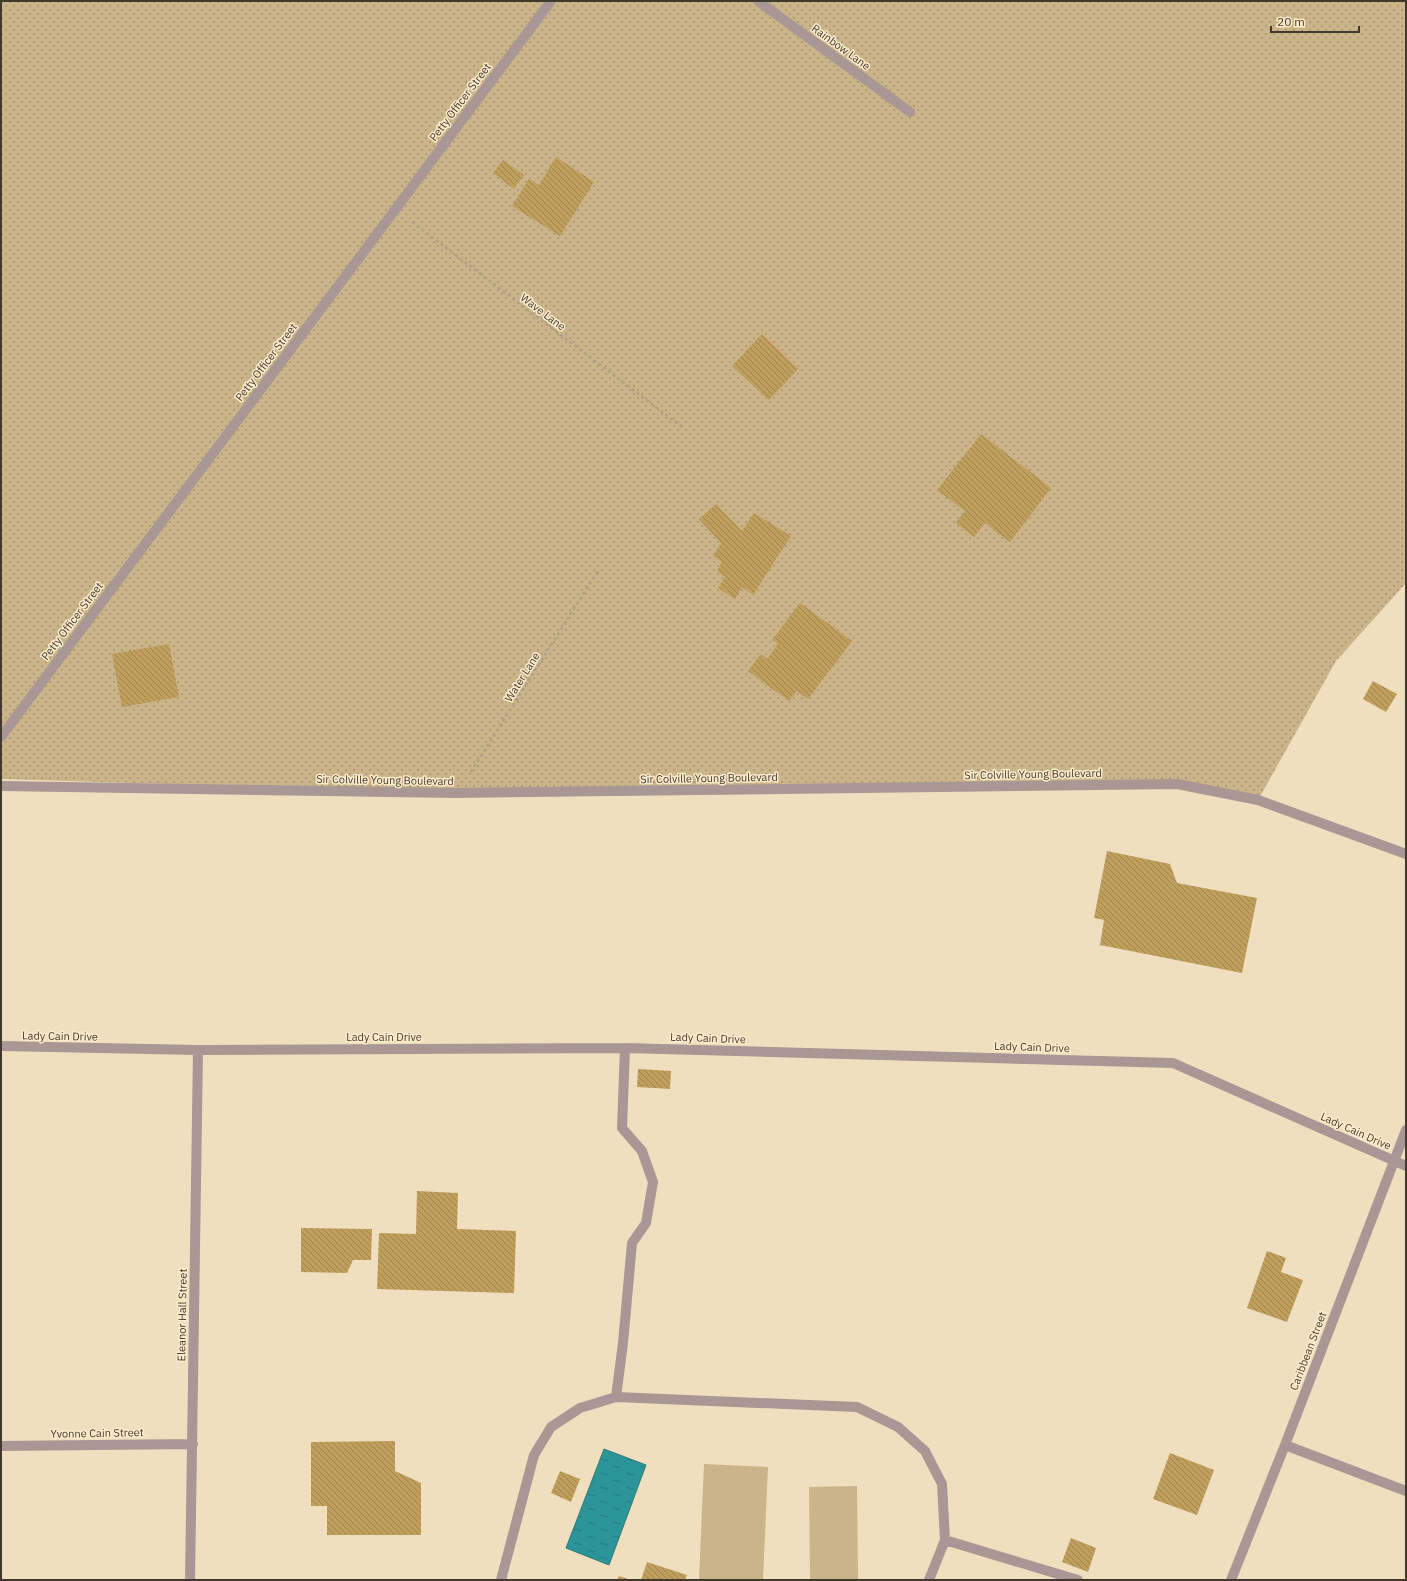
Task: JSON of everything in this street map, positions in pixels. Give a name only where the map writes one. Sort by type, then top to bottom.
[{"type":"street","name":"Petty Officer Street","points":[[1,737],[551,1]]},
{"type":"street","name":"Rainbow Lane","points":[[758,1],[910,112]]},
{"type":"street","name":"Sir Colville Young Boulevard","points":[[1,786],[458,793],[1177,784],[1258,800],[1406,854]]},
{"type":"street","name":"Lady Cain Drive","points":[[1,1046],[198,1050],[625,1048],[1173,1063],[1406,1166]]},
{"type":"street","points":[[616,1397],[623,1343],[632,1243],[646,1223],[654,1182],[642,1151],[622,1128],[625,1048]]},
{"type":"street","name":"Eleanor Hall Street","points":[[190,1580],[198,1050]]},
{"type":"street","name":"Caribbean Street","points":[[1231,1580],[1285,1445],[1406,1130]]},
{"type":"street","points":[[501,1580],[534,1455],[548,1432],[552,1427],[580,1408],[616,1397],[857,1407],[898,1427],[925,1451],[942,1484],[945,1540],[928,1580]]},
{"type":"street","name":"Yvonne Cain Street","points":[[1,1446],[193,1444]]},
{"type":"street","points":[[1285,1445],[1406,1491]]},
{"type":"street","points":[[945,1540],[1078,1580]]},
{"type":"path","name":"Wave Lane","points":[[395,210],[682,427]]},
{"type":"path","name":"Water Lane","points":[[458,793],[599,569]]},
{"type":"shaded area","points":[[1,1],[1406,1],[1406,583],[1336,661],[1258,800],[1177,784],[457,793],[1,779]]},
{"type":"shaded area","points":[[704,1464],[768,1467],[763,1580],[699,1579]]},
{"type":"shaded area","points":[[857,1486],[858,1580],[810,1580],[809,1487]]},
{"type":"water","points":[[604,1449],[646,1465],[609,1565],[566,1548]]},
{"type":"building","points":[[556,157],[594,182],[560,236],[512,206],[529,179],[539,185]]},
{"type":"building","points":[[503,160],[524,175],[514,189],[493,173]]},
{"type":"building","points":[[762,334],[798,369],[769,400],[732,366]]},
{"type":"building","points":[[981,434],[1051,488],[1010,542],[985,523],[974,537],[956,523],[965,511],[937,490]]},
{"type":"building","points":[[716,504],[742,531],[754,513],[791,536],[753,595],[742,587],[735,599],[718,588],[725,577],[717,571],[722,562],[713,556],[721,543],[699,519]]},
{"type":"building","points":[[800,603],[852,641],[808,699],[797,691],[789,701],[748,671],[761,654],[767,659],[778,644],[772,640]]},
{"type":"building","points":[[169,644],[179,697],[122,707],[112,654]]},
{"type":"building","points":[[1373,681],[1397,694],[1386,712],[1363,699]]},
{"type":"building","points":[[1107,851],[1170,864],[1177,883],[1257,898],[1242,973],[1100,945],[1104,920],[1094,918]]},
{"type":"building","points":[[638,1069],[671,1071],[670,1089],[637,1087]]},
{"type":"building","points":[[417,1191],[458,1193],[457,1229],[516,1231],[514,1293],[377,1289],[379,1233],[416,1234]]},
{"type":"building","points":[[301,1228],[372,1229],[371,1260],[353,1260],[347,1273],[301,1272]]},
{"type":"building","points":[[1267,1251],[1286,1258],[1281,1272],[1303,1280],[1287,1322],[1247,1308]]},
{"type":"building","points":[[395,1441],[395,1471],[421,1483],[421,1535],[327,1535],[327,1506],[311,1506],[311,1442]]},
{"type":"building","points":[[1170,1453],[1214,1470],[1197,1515],[1153,1499]]},
{"type":"building","points":[[560,1471],[580,1479],[571,1502],[551,1493]]},
{"type":"building","points":[[1071,1538],[1096,1548],[1088,1572],[1062,1562]]},
{"type":"building","points":[[647,1562],[687,1575],[685,1580],[641,1580]]},
{"type":"building","points":[[619,1576],[631,1580],[617,1580]]}]
